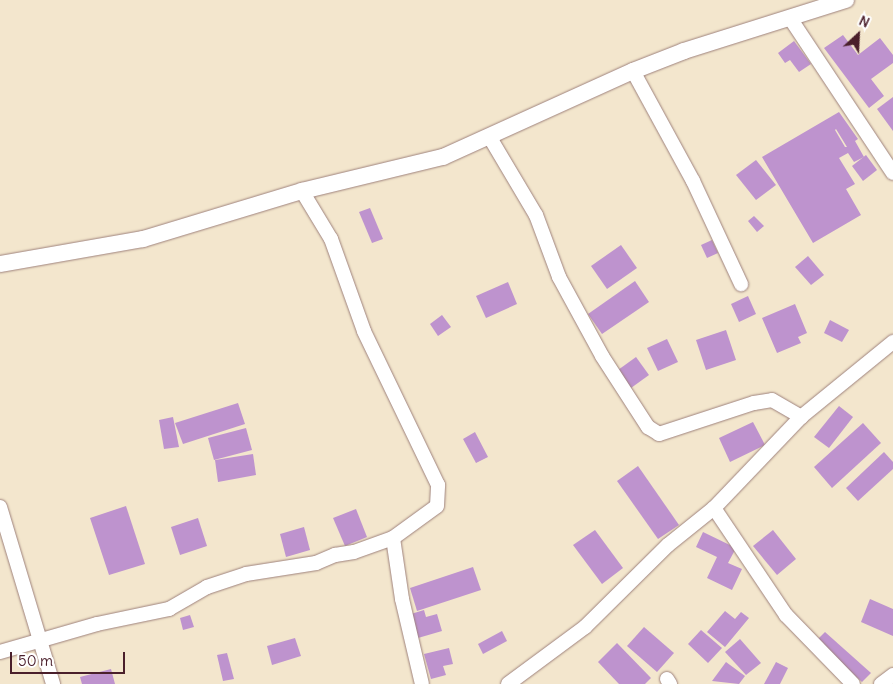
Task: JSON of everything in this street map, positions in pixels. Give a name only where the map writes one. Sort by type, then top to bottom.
[{"type":"street","points":[[0,264],[143,239],[302,191],[443,156],[634,70],[846,0]]},
{"type":"street","points":[[790,18],[893,172]]},
{"type":"street","points":[[634,70],[693,181],[741,284]]},
{"type":"street","points":[[489,136],[536,215],[560,277],[602,356],[648,427],[659,434],[754,403],[772,400],[801,417]]},
{"type":"street","points":[[0,652],[97,624],[168,610],[207,587],[246,574],[316,563],[393,538],[437,506],[438,485],[364,331],[331,239],[302,191]]},
{"type":"street","points":[[508,684],[585,627],[668,544],[714,508],[801,417],[893,342]]},
{"type":"street","points":[[0,507],[42,641],[53,684]]},
{"type":"street","points":[[714,508],[786,616],[853,684]]},
{"type":"street","points":[[393,538],[402,599],[422,684]]},
{"type":"street","points":[[881,684],[893,675]]},
{"type":"building","points":[[843,35],[858,55],[880,38],[893,55],[893,63],[871,79],[884,96],[869,108],[824,48]]},
{"type":"building","points":[[794,41],[811,64],[799,72],[790,60],[785,63],[778,53]]},
{"type":"building","points":[[893,97],[893,131],[877,109]]},
{"type":"building","points":[[839,112],[858,139],[855,141],[864,157],[854,162],[848,153],[839,158],[855,184],[846,189],[861,215],[813,243],[762,157]],"holes":[[[836,129],[847,147],[845,147]]]},
{"type":"building","points":[[866,155],[877,170],[863,181],[852,166]]},
{"type":"building","points":[[756,160],[776,185],[756,200],[736,175]]},
{"type":"building","points":[[370,208],[383,239],[372,243],[359,212]]},
{"type":"building","points":[[754,216],[764,226],[757,232],[748,221]]},
{"type":"building","points":[[712,240],[718,253],[707,258],[701,245]]},
{"type":"building","points":[[621,245],[637,268],[607,289],[591,266]]},
{"type":"building","points":[[808,256],[824,275],[811,285],[795,267]]},
{"type":"building","points":[[635,281],[649,302],[602,334],[588,314]]},
{"type":"building","points":[[508,282],[517,304],[486,318],[476,296]]},
{"type":"building","points":[[748,296],[756,314],[739,322],[731,304]]},
{"type":"building","points":[[795,304],[807,333],[798,337],[801,343],[777,353],[762,318]]},
{"type":"building","points":[[442,315],[451,327],[438,336],[430,324]]},
{"type":"building","points":[[830,320],[849,330],[842,342],[824,333]]},
{"type":"building","points":[[726,330],[736,360],[706,370],[696,340]]},
{"type":"building","points":[[667,339],[678,362],[658,371],[647,348]]},
{"type":"building","points":[[636,357],[649,375],[631,388],[618,370]]},
{"type":"building","points":[[238,403],[245,424],[183,444],[175,423]]},
{"type":"building","points":[[839,406],[853,417],[829,448],[814,437]]},
{"type":"building","points":[[173,417],[179,447],[164,449],[159,420]]},
{"type":"building","points":[[753,422],[765,445],[730,462],[719,438]]},
{"type":"building","points":[[863,423],[881,443],[832,488],[814,467]]},
{"type":"building","points":[[246,428],[252,450],[214,460],[208,438]]},
{"type":"building","points":[[475,432],[488,457],[476,463],[463,439]]},
{"type":"building","points":[[884,452],[893,462],[893,469],[858,501],[846,488]]},
{"type":"building","points":[[253,454],[256,475],[218,482],[215,460]]},
{"type":"building","points":[[638,466],[679,525],[658,539],[617,481]]},
{"type":"building","points":[[126,506],[145,564],[109,575],[90,518]]},
{"type":"building","points":[[356,509],[367,537],[345,546],[333,518]]},
{"type":"building","points":[[198,518],[207,546],[180,555],[171,527]]},
{"type":"building","points":[[304,527],[310,550],[286,557],[280,534]]},
{"type":"building","points":[[595,530],[623,568],[602,584],[573,545]]},
{"type":"building","points":[[773,530],[796,559],[777,575],[753,546]]},
{"type":"building","points":[[703,532],[736,548],[728,563],[742,569],[732,590],[707,578],[717,557],[696,547]]},
{"type":"building","points":[[473,567],[481,590],[417,611],[410,588]]},
{"type":"building","points":[[870,599],[893,609],[893,636],[861,622]]},
{"type":"building","points":[[424,610],[426,617],[437,614],[442,631],[418,638],[411,614]]},
{"type":"building","points":[[725,611],[735,619],[741,612],[749,618],[725,647],[707,632]]},
{"type":"building","points":[[190,615],[194,627],[183,630],[180,618]]},
{"type":"building","points":[[644,627],[674,653],[657,672],[627,646]]},
{"type":"building","points":[[701,630],[722,648],[708,663],[688,644]]},
{"type":"building","points":[[502,631],[507,641],[483,654],[478,644]]},
{"type":"building","points":[[825,632],[871,673],[862,682],[816,641]]},
{"type":"building","points":[[295,638],[301,656],[272,665],[267,646]]},
{"type":"building","points":[[740,639],[761,663],[746,675],[725,652]]},
{"type":"building","points":[[617,643],[651,678],[645,684],[619,684],[598,662]]},
{"type":"building","points":[[449,648],[453,664],[443,666],[446,675],[431,679],[424,654]]},
{"type":"building","points":[[227,653],[234,679],[223,681],[217,655]]},
{"type":"building","points":[[726,662],[745,676],[739,684],[712,681]]},
{"type":"building","points":[[776,662],[788,668],[780,684],[764,684]]},
{"type":"building","points":[[111,669],[115,684],[82,684],[80,677]]}]
